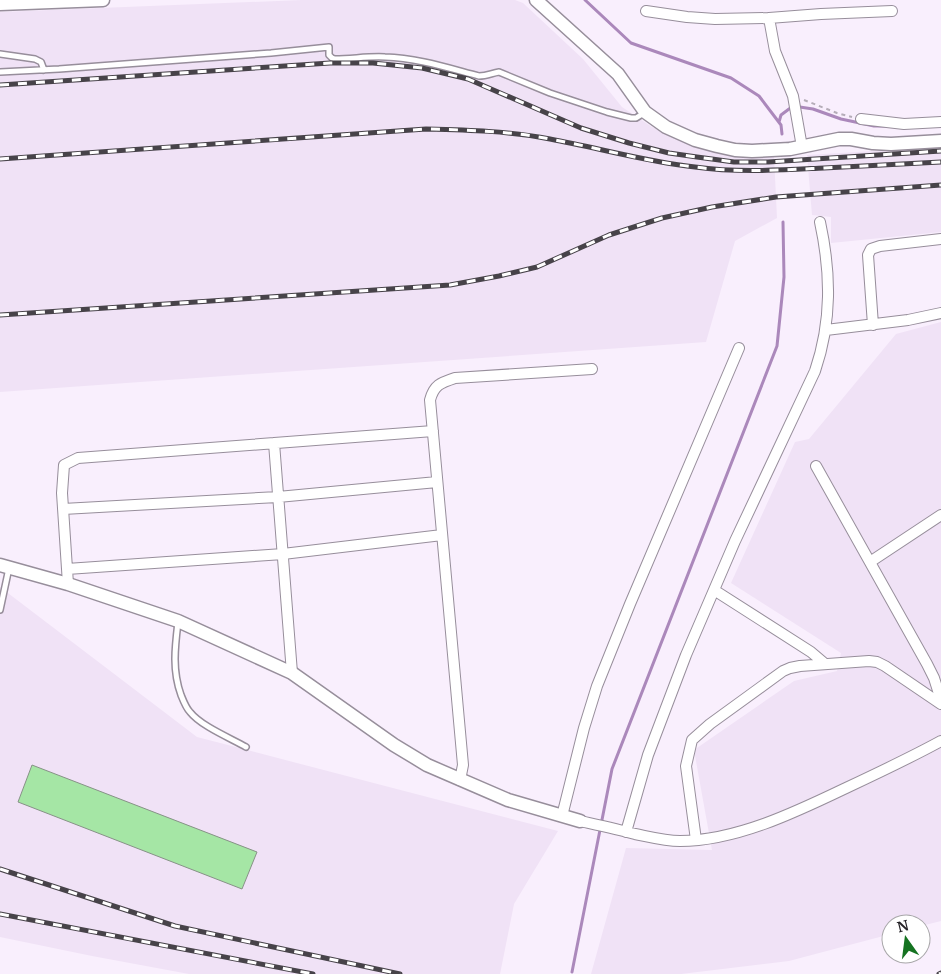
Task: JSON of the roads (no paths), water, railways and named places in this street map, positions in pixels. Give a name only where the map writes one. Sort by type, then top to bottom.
[{"type":"street","points":[[0,4],[103,0]]},
{"type":"street","points":[[536,0],[618,74],[645,112],[666,127],[695,140],[735,150],[769,151],[796,148],[839,138],[891,144],[941,141]]},
{"type":"street","points":[[646,11],[704,19],[770,18],[892,11]]},
{"type":"street","points":[[770,18],[775,51],[794,103],[796,148]]},
{"type":"street","points":[[861,119],[904,124],[941,122]]},
{"type":"street","points":[[621,831],[686,655],[735,542],[815,371],[822,350],[828,307],[825,246],[820,222]]},
{"type":"street","points":[[873,325],[868,255],[871,249],[880,246],[941,239]]},
{"type":"street","points":[[826,330],[873,325],[941,314]]},
{"type":"street","points":[[562,816],[584,728],[597,686],[739,348]]},
{"type":"street","points":[[460,780],[462,765],[430,400],[432,390],[442,382],[455,378],[592,369]]},
{"type":"street","points":[[68,584],[62,493],[64,465],[78,458],[433,432]]},
{"type":"street","points":[[274,443],[292,673]]},
{"type":"street","points":[[816,466],[927,664],[941,700]]},
{"type":"street","points":[[63,509],[278,497],[437,482]]},
{"type":"street","points":[[870,562],[941,516]]},
{"type":"street","points":[[67,570],[282,554],[442,535]]},
{"type":"street","points":[[4,566],[68,584],[178,621],[292,673],[394,745],[427,765],[460,780],[508,800],[580,821],[657,839],[679,841],[708,839],[741,831],[785,816],[913,757],[941,741]]},
{"type":"street","points":[[714,590],[811,652],[824,664]]},
{"type":"street","points":[[696,840],[686,766],[692,740],[710,724],[782,671],[790,668],[824,664],[877,662],[941,704]]},
{"type":"lane","points":[[0,72],[271,53],[329,47],[329,55],[335,59],[393,58],[424,62],[479,76],[488,76],[499,72],[550,94],[607,112],[630,118],[640,116],[645,112]]},
{"type":"lane","points":[[0,54],[35,58],[41,62],[44,70]]},
{"type":"lane","points":[[0,610],[4,566]]},
{"type":"lane","points":[[178,621],[174,653],[175,670],[183,700],[190,712],[203,723],[246,747]]},
{"type":"waterway","points":[[585,0],[631,43],[731,78],[759,96],[781,125],[782,134]]},
{"type":"waterway","points":[[779,122],[781,115],[793,106],[813,109],[841,119],[874,126],[885,126]]},
{"type":"waterway","points":[[572,972],[612,769],[777,346],[784,277],[783,222]]},
{"type":"railway","points":[[0,85],[330,63],[373,63],[422,68],[468,79],[581,128],[669,153],[734,162],[768,162],[941,151]]},
{"type":"railway","points":[[0,159],[426,129],[473,130],[535,136],[659,162],[727,170],[776,170],[941,162]]},
{"type":"railway","points":[[0,315],[450,285],[537,267],[609,235],[662,218],[712,207],[776,197],[941,185]]},
{"type":"railway","points":[[0,869],[175,926],[400,974]]},
{"type":"railway","points":[[0,914],[313,974]]}]
